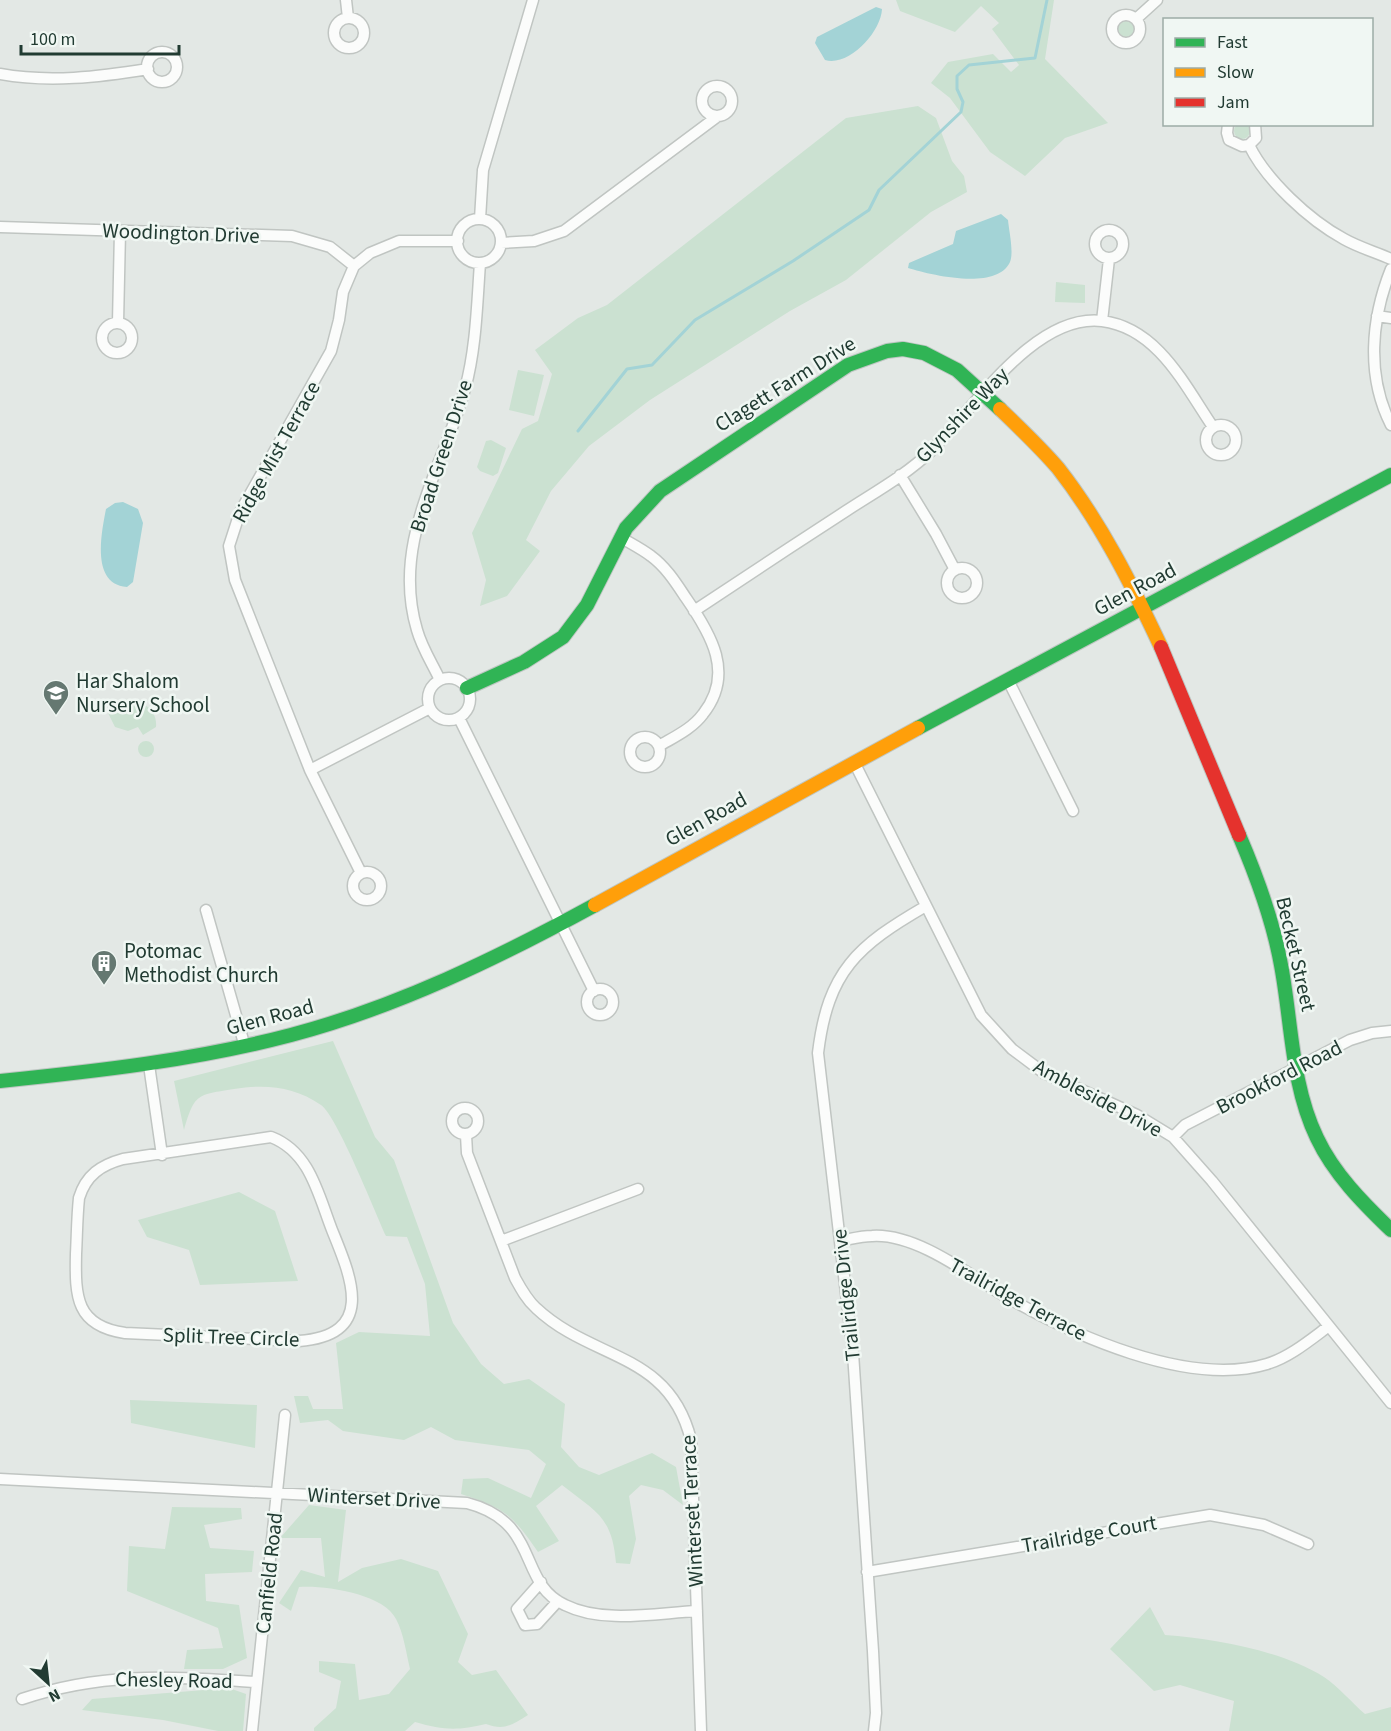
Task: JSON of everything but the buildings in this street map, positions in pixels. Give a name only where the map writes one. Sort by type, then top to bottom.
[{"type":"street","points":[[346,0],[348,18]]},
{"type":"street","points":[[480,219],[483,170],[533,0]]},
{"type":"street","points":[[1136,19],[1157,0]]},
{"type":"street","points":[[0,74],[21,78],[75,78],[148,69]]},
{"type":"street","points":[[501,243],[534,241],[564,231],[718,116]]},
{"type":"street","points":[[1228,126],[1227,133],[1232,142],[1238,146],[1249,145],[1256,138],[1255,126]]},
{"type":"street","points":[[1249,145],[1258,163],[1320,224],[1344,239],[1391,259]]},
{"type":"street","points":[[480,219],[498,230],[501,243],[494,257],[480,263],[467,259],[462,254],[458,241],[462,228],[467,223],[480,219]]},
{"type":"street","name":"Woodington Drive","points":[[0,227],[292,236],[330,247],[354,266]]},
{"type":"street","points":[[118,324],[120,231]]},
{"type":"street","points":[[354,266],[370,253],[399,241],[458,241]]},
{"type":"street","points":[[1102,321],[1109,259]]},
{"type":"street","name":"Broad Green Drive","points":[[440,680],[417,629],[412,610],[409,565],[420,508],[465,387],[472,350],[480,263]]},
{"type":"street","name":"Ridge Mist Terrace","points":[[354,266],[343,292],[331,351],[240,512],[229,546],[235,580],[310,770],[361,873]]},
{"type":"street","points":[[1391,269],[1377,316],[1373,358],[1377,383],[1391,425]]},
{"type":"street","points":[[1377,316],[1391,318]]},
{"type":"street","name":"Glynshire Way","points":[[694,610],[900,475],[930,452],[1022,353],[1043,337],[1069,325],[1102,321],[1128,329],[1158,348],[1212,427]]},
{"type":"street","name":"Clagett Farm Drive","points":[[467,688],[550,646],[563,637],[588,603],[620,537],[637,512],[654,495],[834,373],[867,356],[886,351],[909,350],[925,353],[958,370],[985,394],[1059,470],[1087,508],[1143,609]]},
{"type":"street","points":[[900,475],[955,570]]},
{"type":"street","name":"Glen Road","points":[[0,1081],[148,1065],[245,1047],[333,1023],[416,992],[561,922],[854,762],[1391,475]]},
{"type":"street","points":[[620,537],[659,563],[694,610],[716,650],[719,661],[718,684],[703,714],[690,728],[659,746]]},
{"type":"street","name":"Becket Street","points":[[1143,609],[1153,626],[1269,914],[1285,978],[1299,1087],[1311,1126],[1331,1165],[1391,1230]]},
{"type":"street","points":[[455,679],[467,688],[469,705],[459,718],[441,719],[430,708],[429,691],[440,680],[455,679]]},
{"type":"street","points":[[1008,680],[1073,811]]},
{"type":"street","points":[[310,770],[430,708]]},
{"type":"street","points":[[459,718],[594,991]]},
{"type":"street","name":"Ambleside Drive","points":[[854,762],[981,1015],[1012,1049],[1044,1073],[1137,1115],[1173,1137],[1391,1403]]},
{"type":"street","name":"Trailridge Drive","points":[[874,1731],[876,1713],[853,1353],[818,1053],[822,1020],[832,989],[855,956],[880,933],[926,906]]},
{"type":"street","points":[[206,910],[245,1047]]},
{"type":"street","name":"Brookford Road","points":[[1173,1137],[1185,1125],[1350,1040],[1372,1033],[1391,1031]]},
{"type":"street","points":[[148,1065],[162,1155]]},
{"type":"street","name":"Winterset Terrace","points":[[466,1135],[467,1153],[515,1278],[537,1309],[562,1326],[650,1373],[672,1395],[686,1419],[691,1440],[701,1731]]},
{"type":"street","name":"Split Tree Circle","points":[[271,1137],[293,1149],[303,1160],[310,1173],[350,1275],[351,1305],[338,1330],[322,1339],[292,1341],[126,1333],[102,1328],[90,1320],[82,1310],[75,1286],[78,1210],[82,1187],[90,1176],[108,1163],[162,1155],[271,1137]]},
{"type":"street","points":[[501,1241],[638,1189]]},
{"type":"street","name":"Trailridge Terrace","points":[[840,1241],[873,1236],[912,1242],[1068,1329],[1132,1353],[1199,1368],[1229,1371],[1268,1364],[1295,1351],[1329,1326]]},
{"type":"street","name":"Canfield Road","points":[[252,1731],[285,1415]]},
{"type":"street","name":"Winterset Drive","points":[[0,1479],[457,1502],[479,1506],[502,1518],[516,1532],[541,1582],[558,1601],[594,1614],[697,1611]]},
{"type":"street","name":"Trailridge Court","points":[[867,1572],[1210,1515],[1264,1525],[1308,1544]]},
{"type":"street","points":[[541,1582],[517,1609],[525,1625],[537,1624],[558,1601]]},
{"type":"street","name":"Chesley Road","points":[[22,1699],[80,1683],[142,1676],[257,1682]]},
{"type":"green space","points":[[896,0],[1054,0],[1045,59],[1108,123],[1065,138],[1025,176],[990,152],[950,98],[931,83],[948,62],[993,54],[1011,72],[1019,65],[992,29],[999,23],[981,6],[955,32],[900,11]]},
{"type":"green space","points":[[1127,20],[1133,23],[1136,29],[1133,35],[1127,38],[1121,35],[1118,29],[1121,23]]},
{"type":"green space","points":[[918,106],[936,118],[952,161],[964,176],[967,192],[931,212],[846,280],[790,311],[650,400],[589,446],[551,491],[526,540],[540,551],[507,596],[480,606],[486,580],[472,533],[522,429],[538,421],[552,374],[535,350],[578,318],[607,305],[846,118]]},
{"type":"green space","points":[[1235,126],[1249,126],[1250,134],[1245,139],[1239,139],[1234,134]]},
{"type":"green space","points":[[1056,282],[1085,285],[1085,303],[1055,302]]},
{"type":"green space","points":[[518,370],[544,375],[534,416],[509,410]]},
{"type":"green space","points":[[491,440],[506,448],[498,473],[493,476],[480,471],[477,467],[486,441]]},
{"type":"green space","points":[[121,700],[146,705],[154,714],[156,727],[143,735],[138,727],[128,731],[115,727],[108,713],[110,707]]},
{"type":"green space","points":[[146,741],[154,749],[146,757],[138,749]]},
{"type":"green space","points":[[333,1041],[375,1137],[394,1160],[453,1323],[481,1364],[504,1384],[529,1379],[565,1404],[561,1447],[579,1467],[599,1475],[652,1453],[676,1467],[683,1505],[663,1490],[641,1485],[629,1496],[636,1539],[630,1564],[616,1563],[611,1535],[600,1516],[562,1485],[536,1506],[559,1541],[538,1552],[521,1529],[506,1514],[488,1504],[461,1494],[463,1479],[488,1478],[531,1498],[546,1464],[529,1450],[455,1440],[431,1427],[404,1440],[343,1431],[328,1420],[300,1423],[294,1396],[308,1396],[313,1409],[343,1409],[336,1343],[359,1332],[430,1336],[425,1284],[407,1237],[386,1236],[346,1145],[321,1105],[300,1094],[279,1088],[246,1087],[222,1091],[205,1095],[195,1102],[184,1130],[174,1081]]},
{"type":"green space","points":[[239,1192],[275,1211],[298,1281],[200,1285],[189,1250],[147,1237],[138,1220]]},
{"type":"green space","points":[[130,1400],[257,1405],[255,1448],[131,1423]]},
{"type":"green space","points":[[309,1505],[346,1510],[338,1582],[362,1568],[401,1559],[438,1571],[468,1634],[458,1662],[472,1675],[496,1670],[528,1715],[503,1727],[486,1724],[450,1729],[415,1722],[405,1731],[314,1731],[314,1728],[336,1708],[341,1681],[319,1672],[319,1661],[355,1664],[359,1700],[389,1694],[410,1669],[399,1625],[389,1610],[379,1603],[367,1597],[338,1590],[299,1587],[291,1611],[279,1603],[301,1570],[325,1577],[321,1538],[280,1538]]},
{"type":"green space","points":[[172,1507],[241,1508],[242,1519],[204,1525],[210,1548],[254,1551],[252,1572],[205,1574],[206,1601],[239,1605],[247,1658],[223,1669],[184,1669],[187,1650],[223,1648],[218,1628],[127,1591],[129,1546],[165,1549]]},
{"type":"green space","points":[[1150,1607],[1165,1635],[1205,1639],[1247,1647],[1288,1660],[1324,1677],[1365,1714],[1391,1707],[1391,1731],[1229,1731],[1234,1701],[1180,1685],[1154,1691],[1110,1649]]},
{"type":"green space","points":[[229,1688],[246,1694],[243,1731],[218,1731],[163,1720],[82,1710],[92,1699]]},
{"type":"water","points":[[876,7],[882,9],[880,18],[876,28],[862,46],[844,58],[834,61],[825,60],[815,43],[817,37]]},
{"type":"water","points":[[1001,214],[1008,220],[1011,247],[1010,262],[1003,271],[992,276],[963,278],[947,277],[908,268],[909,263],[953,244],[956,231]]},
{"type":"water","points":[[123,502],[138,509],[143,523],[133,582],[127,587],[116,584],[108,577],[101,557],[106,509],[115,503]]},
{"type":"waterway","points":[[578,431],[627,369],[652,365],[695,320],[793,261],[869,210],[879,190],[961,112],[963,102],[957,89],[957,76],[969,65],[1035,58],[1047,0]]},
{"type":"traffic: fast","points":[[467,688],[524,662],[563,637],[587,605],[626,528],[660,491],[848,365],[887,351],[903,349],[924,353],[957,370],[1000,409]]},
{"type":"traffic: fast","points":[[918,728],[1391,475]]},
{"type":"traffic: fast","points":[[1239,835],[1274,932],[1285,987],[1297,1075],[1308,1117],[1332,1164],[1360,1199],[1391,1230]]},
{"type":"traffic: fast","points":[[0,1081],[110,1069],[183,1058],[255,1044],[331,1024],[408,996],[484,962],[595,905]]},
{"type":"traffic: slow","points":[[1000,409],[1037,445],[1074,489],[1102,532],[1161,647]]},
{"type":"traffic: slow","points":[[595,905],[918,728]]},
{"type":"traffic: jam","points":[[1161,647],[1239,835]]},
{"type":"place","name":"Har Shalom Nursery School","points":[[56,716]]},
{"type":"place","name":"Potomac Methodist Church","points":[[104,986]]}]
